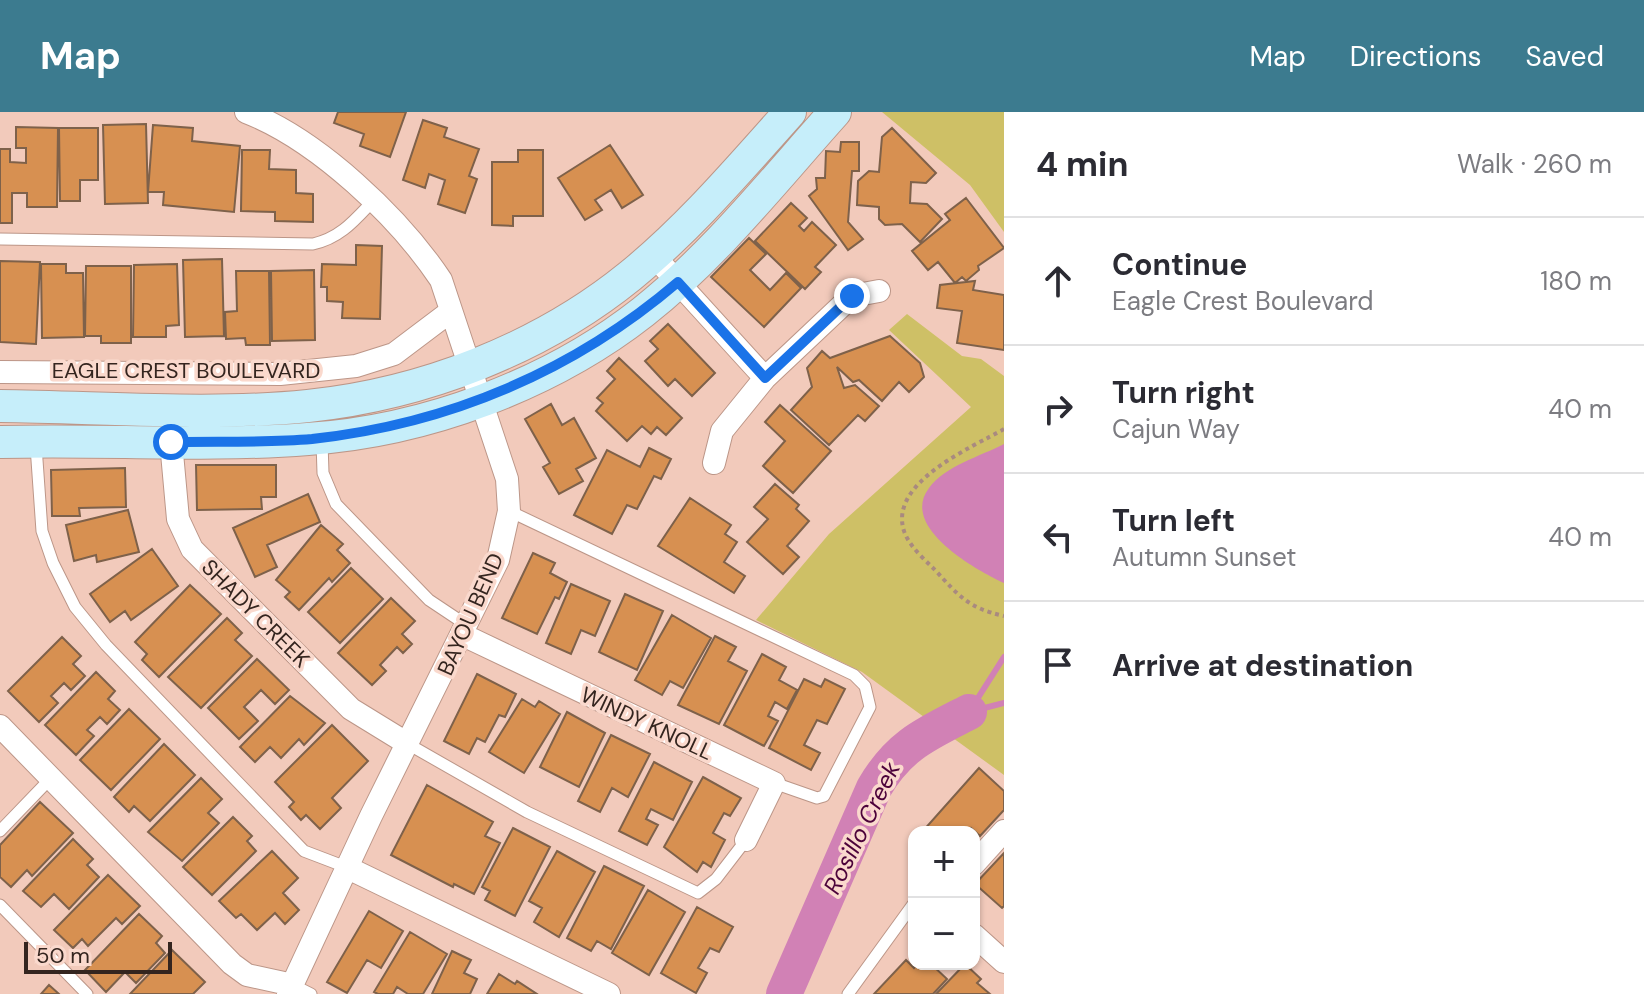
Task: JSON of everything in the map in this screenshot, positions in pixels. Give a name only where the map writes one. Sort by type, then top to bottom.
[{"type":"main road","name":"EAGLE CREST BOULEVARD","points":[[0,406],[308,406],[367,397],[470,367],[525,343],[589,307],[654,256],[790,112]]},
{"type":"main road","points":[[0,442],[171,442],[322,437],[413,421],[483,399],[541,375],[641,314],[678,282],[835,112]]},
{"type":"street","name":"BAYOU BEND","points":[[253,113],[317,153],[423,253],[441,280],[483,399],[507,479],[509,511],[498,560],[346,867],[297,991]]},
{"type":"street","points":[[654,256],[765,378]]},
{"type":"street","points":[[714,463],[722,431],[765,378],[852,296],[879,291]]},
{"type":"street","name":"EAGLE CREST BOULEVARD","points":[[0,372],[280,374],[356,366],[394,354],[451,311]]},
{"type":"street","name":"SHADY CREEK","points":[[171,442],[178,519],[192,549],[351,709],[408,744]]},
{"type":"street","name":"WINDY KNOLL","points":[[465,630],[774,783]]},
{"type":"street","points":[[0,726],[232,964],[247,975],[297,991]]},
{"type":"street","points":[[746,840],[774,783]]},
{"type":"street","points":[[980,857],[1004,831]]},
{"type":"street","points":[[346,867],[609,994]]},
{"type":"street","points":[[980,940],[1004,962]]},
{"type":"lane","points":[[0,239],[313,244],[330,240],[345,230],[372,202]]},
{"type":"lane","points":[[322,437],[323,473],[336,504],[429,600],[465,630]]},
{"type":"lane","points":[[36,441],[42,531],[53,563],[75,607],[106,645],[304,851],[346,867]]},
{"type":"lane","points":[[509,511],[854,675],[865,686],[870,707],[824,796],[817,798],[774,783]]},
{"type":"lane","points":[[408,744],[527,812],[698,893],[716,879],[746,840]]},
{"type":"lane","points":[[0,831],[51,778]]},
{"type":"lane","points":[[0,905],[87,994]]},
{"type":"lane","points":[[848,994],[908,911]]},
{"type":"path","points":[[1004,429],[956,453],[936,469],[910,497],[902,521],[908,539],[959,595],[973,607],[1004,616]]},
{"type":"shaded area","points":[[882,112],[1004,112],[1004,232],[970,185]]},
{"type":"shaded area","points":[[907,314],[962,356],[981,359],[1004,376],[1004,775],[862,672],[756,620],[829,534],[971,407],[889,330]]},
{"type":"shaded area","points":[[1004,444],[1004,583],[960,558],[945,545],[932,532],[924,517],[922,503],[929,488],[944,474]]},
{"type":"building","points":[[338,112],[406,112],[390,157],[360,146],[364,134],[334,123]]},
{"type":"building","points":[[423,120],[447,128],[444,137],[479,149],[469,176],[477,179],[465,213],[438,204],[445,180],[429,174],[425,188],[403,180]]},
{"type":"building","points":[[146,124],[148,203],[105,204],[103,125]]},
{"type":"building","points":[[153,125],[193,128],[192,141],[240,146],[234,212],[163,205],[164,192],[148,192]]},
{"type":"building","points":[[16,127],[58,128],[57,207],[27,207],[27,193],[12,193],[12,223],[0,223],[0,149],[10,149],[10,162],[26,163],[26,148],[16,148]]},
{"type":"building","points":[[59,128],[98,128],[98,180],[80,180],[80,201],[60,201]]},
{"type":"building","points":[[892,128],[936,173],[926,183],[911,182],[910,203],[927,204],[942,219],[920,242],[902,224],[885,225],[879,219],[879,207],[857,205],[858,181],[869,171],[879,172],[882,137]]},
{"type":"building","points":[[841,142],[859,142],[859,171],[852,171],[848,222],[863,239],[848,250],[809,196],[817,189],[816,178],[825,178],[826,151],[840,152]]},
{"type":"building","points":[[610,145],[643,195],[622,208],[611,190],[595,200],[602,210],[585,220],[558,178]]},
{"type":"building","points":[[242,150],[270,150],[269,169],[296,170],[296,193],[313,194],[313,222],[275,221],[275,212],[241,211]]},
{"type":"building","points":[[518,150],[543,150],[543,216],[513,216],[513,226],[492,225],[492,162],[518,162]]},
{"type":"building","points":[[966,198],[1004,248],[978,266],[979,270],[966,281],[962,277],[955,283],[938,262],[928,270],[912,251],[950,220],[945,214]]},
{"type":"building","points":[[791,203],[807,218],[799,226],[804,231],[812,222],[836,245],[815,267],[821,272],[805,289],[755,241]]},
{"type":"building","points":[[749,238],[766,254],[750,270],[770,290],[786,273],[801,288],[764,327],[711,277]]},
{"type":"building","points":[[356,245],[382,246],[380,319],[342,318],[343,302],[327,301],[327,287],[321,287],[322,264],[356,265]]},
{"type":"building","points":[[222,259],[224,336],[185,337],[183,260]]},
{"type":"building","points":[[0,261],[40,262],[36,344],[0,342]]},
{"type":"building","points":[[41,264],[66,264],[66,273],[83,273],[84,337],[42,338]]},
{"type":"building","points":[[177,264],[179,325],[166,326],[166,337],[133,337],[134,265]]},
{"type":"building","points":[[86,266],[131,266],[131,343],[101,343],[101,336],[85,336]]},
{"type":"building","points":[[314,270],[315,340],[272,341],[271,271]]},
{"type":"building","points":[[236,271],[269,271],[270,345],[246,345],[245,338],[226,339],[225,312],[237,311]]},
{"type":"building","points":[[975,281],[973,290],[1004,295],[1004,350],[957,343],[962,311],[937,308],[940,285]]},
{"type":"building","points":[[668,324],[715,373],[692,396],[675,379],[668,386],[645,361],[658,349],[650,341]]},
{"type":"building","points":[[890,336],[920,363],[924,377],[909,392],[899,382],[882,401],[859,380],[853,382],[837,367],[844,388],[855,385],[879,406],[865,421],[858,415],[829,445],[791,410],[812,387],[807,368],[822,351],[830,358]]},
{"type":"building","points":[[619,358],[682,418],[666,435],[657,427],[651,434],[642,426],[627,441],[596,411],[603,403],[597,398],[615,379],[607,371]]},
{"type":"building","points":[[551,404],[562,425],[574,418],[596,458],[576,469],[583,481],[559,494],[543,467],[550,463],[525,419]]},
{"type":"building","points":[[780,405],[831,451],[793,493],[763,466],[785,441],[765,422]]},
{"type":"building","points":[[649,448],[671,459],[661,479],[654,476],[637,509],[627,505],[612,534],[574,515],[607,450],[640,467]]},
{"type":"building","points":[[196,465],[276,465],[276,497],[261,497],[262,509],[197,510]]},
{"type":"building","points":[[125,468],[126,507],[79,508],[80,516],[52,516],[51,470]]},
{"type":"building","points":[[775,484],[799,505],[796,509],[809,521],[787,546],[799,557],[783,574],[747,542],[768,519],[754,507]]},
{"type":"building","points":[[308,494],[320,522],[267,545],[277,567],[255,577],[233,528]]},
{"type":"building","points":[[690,498],[731,525],[725,534],[737,542],[724,562],[745,576],[734,593],[658,546]]},
{"type":"building","points":[[128,510],[139,552],[97,562],[96,555],[74,561],[66,525]]},
{"type":"building","points":[[321,525],[343,544],[337,550],[350,563],[332,582],[329,578],[299,610],[285,597],[290,592],[276,580]]},
{"type":"building","points":[[152,549],[178,586],[131,620],[125,611],[110,622],[90,594]]},
{"type":"building","points":[[533,553],[555,563],[550,573],[567,582],[559,599],[555,597],[537,634],[502,618]]},
{"type":"building","points":[[351,568],[383,599],[340,643],[308,612]]},
{"type":"building","points":[[571,584],[610,601],[595,636],[581,630],[571,654],[546,643]]},
{"type":"building","points":[[190,585],[221,614],[159,677],[142,660],[147,654],[135,642]]},
{"type":"building","points":[[625,594],[663,611],[637,670],[599,652]]},
{"type":"building","points":[[391,598],[415,621],[402,634],[412,644],[403,653],[397,647],[380,665],[386,671],[372,685],[338,653]]},
{"type":"building","points":[[672,615],[711,638],[683,688],[670,681],[662,695],[635,680]]},
{"type":"building","points":[[227,618],[242,633],[235,640],[252,656],[201,708],[168,677]]},
{"type":"building","points":[[715,636],[736,647],[728,661],[747,671],[719,724],[678,705]]},
{"type":"building","points":[[62,637],[81,656],[73,664],[85,676],[71,690],[64,683],[51,696],[58,703],[39,722],[8,691]]},
{"type":"building","points":[[762,654],[786,667],[779,680],[797,690],[787,709],[775,702],[768,716],[778,721],[764,746],[724,725]]},
{"type":"building","points":[[257,659],[289,690],[275,704],[261,690],[244,707],[258,721],[239,739],[208,708]]},
{"type":"building","points":[[96,672],[115,691],[108,699],[120,710],[107,724],[100,717],[87,730],[94,736],[76,755],[45,725]]},
{"type":"building","points":[[477,674],[516,694],[505,717],[499,715],[485,742],[477,738],[469,754],[444,741]]},
{"type":"building","points":[[804,679],[821,687],[825,679],[845,689],[827,724],[817,720],[804,745],[820,753],[811,770],[769,748]]},
{"type":"building","points":[[290,696],[325,723],[304,745],[299,739],[281,758],[270,747],[255,762],[240,747]]},
{"type":"building","points":[[522,699],[535,707],[539,701],[560,714],[524,773],[489,752]]},
{"type":"building","points":[[129,709],[160,739],[111,790],[80,760]]},
{"type":"building","points":[[567,712],[605,733],[579,787],[540,767]]},
{"type":"building","points":[[332,725],[368,761],[332,798],[341,808],[320,829],[306,815],[301,820],[289,807],[294,802],[275,782]]},
{"type":"building","points":[[611,735],[650,754],[628,797],[612,788],[600,812],[578,801]]},
{"type":"building","points":[[164,744],[195,775],[150,821],[134,806],[129,812],[114,797]]},
{"type":"building","points":[[654,762],[692,782],[673,820],[651,809],[646,819],[658,825],[647,845],[619,831]]},
{"type":"building","points":[[979,768],[1004,791],[1004,810],[980,836],[980,826],[927,826]]},
{"type":"building","points":[[703,777],[741,798],[730,816],[724,813],[713,833],[725,840],[711,867],[703,862],[697,872],[664,847]]},
{"type":"building","points":[[201,778],[222,799],[208,813],[219,823],[182,861],[148,832]]},
{"type":"building","points":[[427,785],[493,822],[485,836],[500,843],[474,894],[454,884],[453,887],[391,855]]},
{"type":"building","points":[[40,802],[73,833],[32,876],[27,870],[11,887],[0,877],[0,845]]},
{"type":"building","points":[[233,817],[252,836],[247,841],[256,851],[212,895],[183,867]]},
{"type":"building","points":[[513,828],[550,847],[515,916],[485,900],[490,891],[482,887]]},
{"type":"building","points":[[73,839],[93,859],[87,865],[99,877],[69,909],[54,894],[41,907],[23,891]]},
{"type":"building","points":[[272,851],[298,878],[283,893],[299,910],[285,924],[275,913],[257,930],[241,914],[236,918],[219,901]]},
{"type":"building","points":[[557,851],[595,872],[559,937],[534,922],[542,908],[529,901]]},
{"type":"building","points":[[1004,853],[1002,908],[980,888],[980,879]]},
{"type":"building","points":[[604,866],[644,886],[611,949],[597,941],[591,951],[567,938]]},
{"type":"building","points":[[108,875],[140,906],[122,924],[116,918],[88,946],[82,939],[73,948],[54,930]]},
{"type":"building","points":[[648,890],[685,912],[649,975],[612,953]]},
{"type":"building","points":[[697,907],[733,927],[719,952],[710,948],[698,968],[707,973],[696,993],[661,973]]},
{"type":"building","points":[[369,911],[403,931],[381,968],[367,960],[347,993],[327,982]]},
{"type":"building","points":[[139,914],[162,936],[156,943],[165,953],[136,983],[125,972],[106,992],[85,970]]},
{"type":"building","points":[[410,932],[447,954],[423,994],[408,994],[397,987],[393,994],[374,992]]},
{"type":"building","points":[[172,950],[205,982],[193,994],[130,994]]},
{"type":"building","points":[[452,951],[471,960],[464,973],[477,979],[470,994],[432,994]]},
{"type":"building","points":[[906,960],[908,970],[937,970],[947,979],[933,994],[874,994]]},
{"type":"building","points":[[959,970],[971,970],[981,979],[977,983],[990,994],[936,994]]},
{"type":"building","points":[[499,974],[515,984],[517,981],[537,994],[487,994]]},
{"type":"building","points":[[49,985],[59,994],[41,994]]},
{"type":"waterway","name":"Rosillo Creek","points":[[969,712],[1004,657]]},
{"type":"waterway","points":[[969,712],[1004,703]]},
{"type":"waterway","name":"Rosillo Creek","points":[[784,994],[883,773],[915,742],[969,712]]},
{"type":"route","points":[[171,442],[309,439],[374,430],[439,415],[541,375],[641,314],[678,282],[765,378],[852,296]]}]
